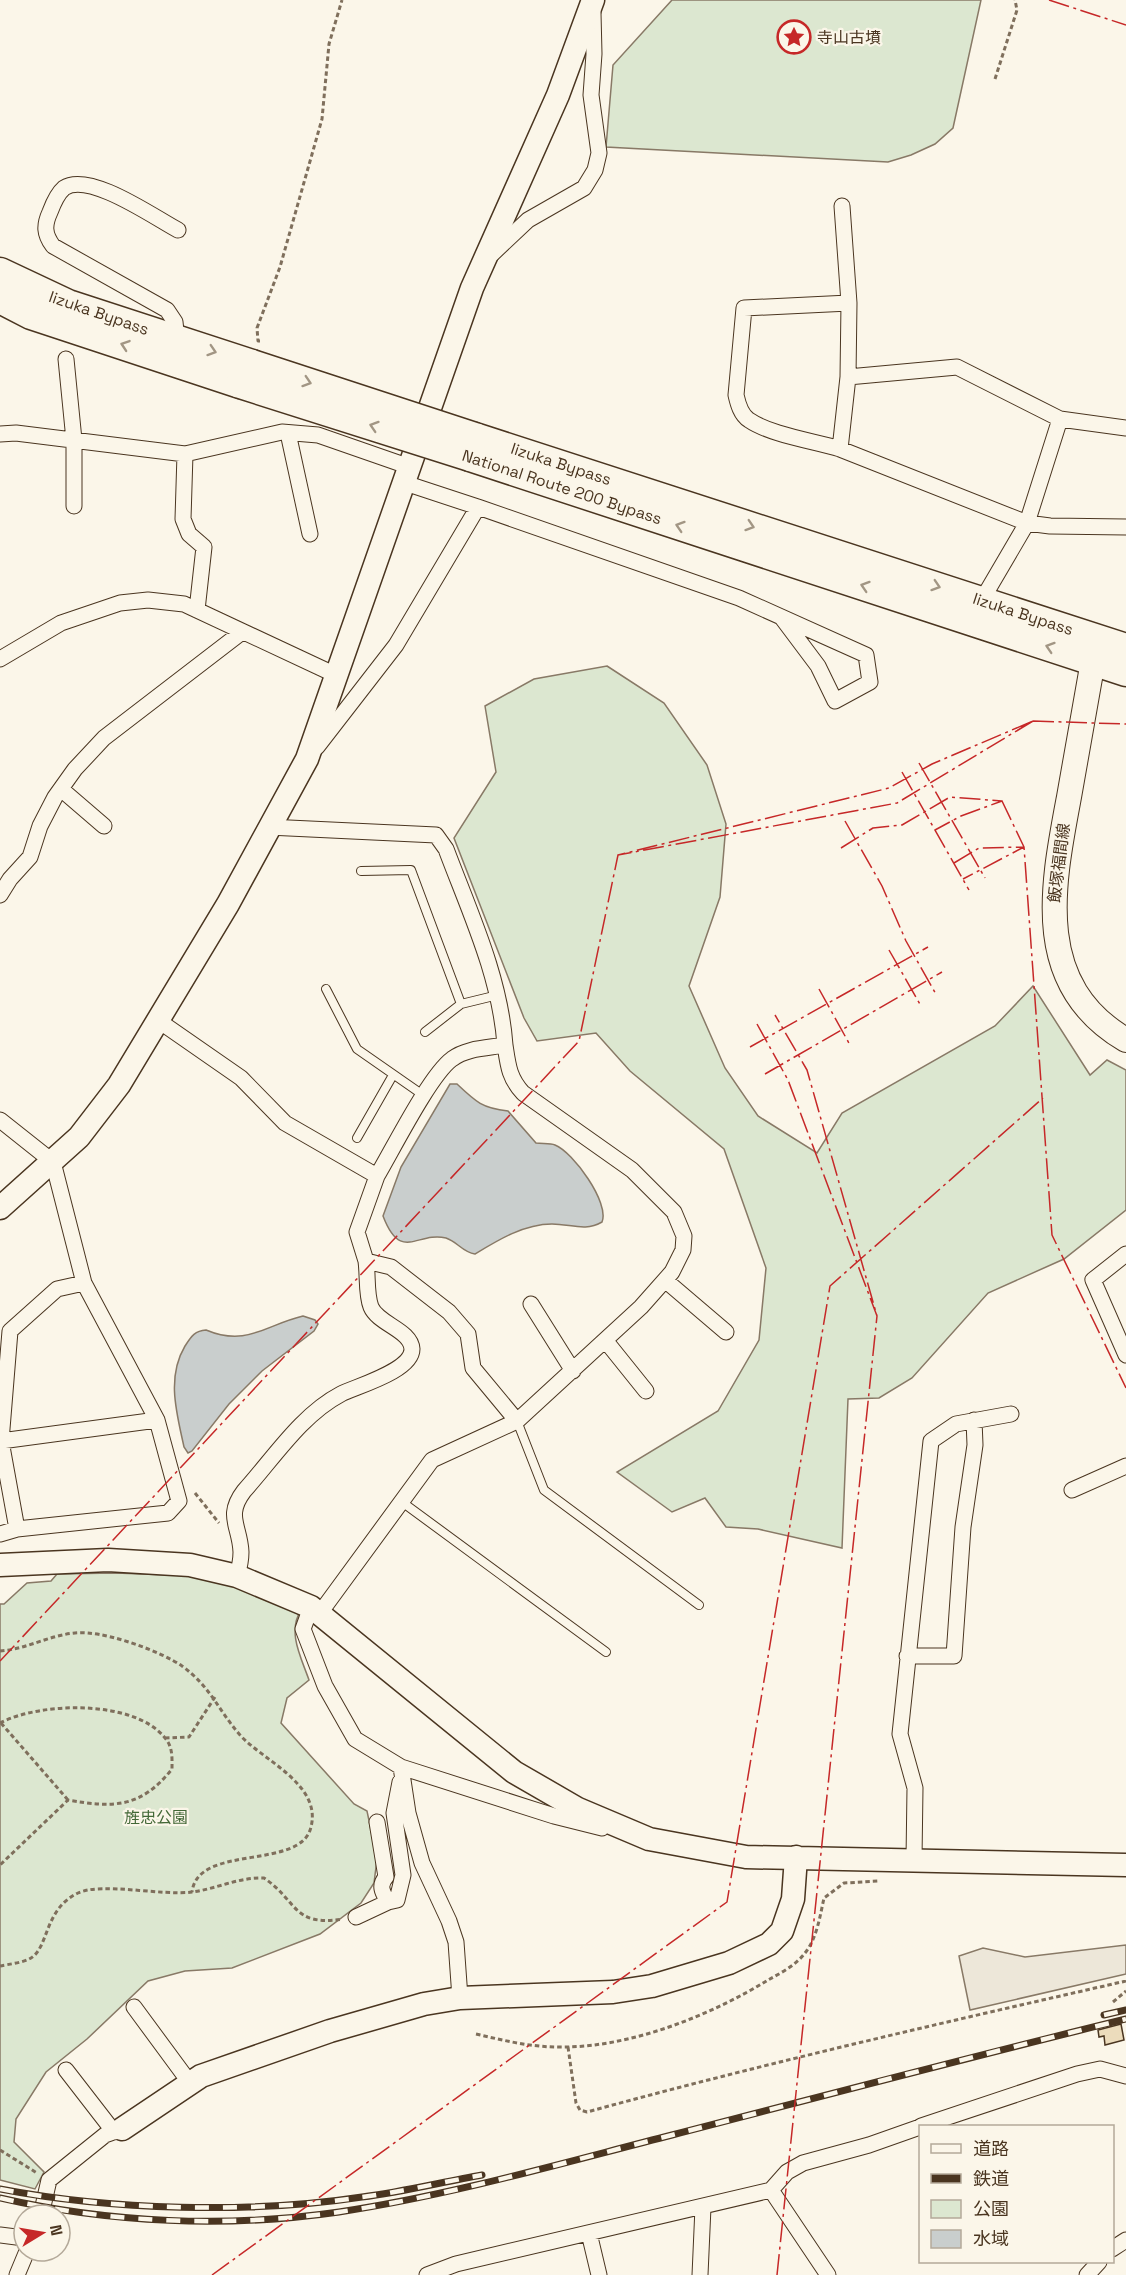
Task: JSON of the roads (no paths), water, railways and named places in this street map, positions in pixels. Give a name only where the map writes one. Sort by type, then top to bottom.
[{"type":"highway","points":[[0,257],[37,304]]},
{"type":"highway","name":"Iizuka Bypass","points":[[0,272],[37,304],[177,340],[254,364]]},
{"type":"highway","name":"National Route 200 Bypass","points":[[0,298],[37,304],[254,364],[472,447],[976,611],[1094,661],[1126,672]]},
{"type":"highway","points":[[0,309],[37,304]]},
{"type":"highway","name":"Iizuka Bypass","points":[[976,611],[1126,648]]},
{"type":"main road","name":"飯塚福間線","points":[[1094,661],[1057,863],[1053,918],[1057,950],[1070,984],[1090,1012],[1126,1040]]},
{"type":"street","points":[[307,759],[483,264],[558,95],[593,2]]},
{"type":"street","points":[[483,264],[528,220],[584,188],[595,170],[599,153],[591,95],[594,54],[593,2]]},
{"type":"street","points":[[177,340],[175,322],[167,310],[53,246],[47,239],[46,222],[55,199],[63,189],[79,185],[101,188],[178,230]]},
{"type":"street","points":[[840,449],[848,377],[849,303],[842,206]]},
{"type":"street","points":[[849,303],[744,309],[736,395],[738,407],[747,419],[761,426],[840,449],[1027,523],[1126,527]]},
{"type":"street","points":[[66,359],[74,440],[74,506]]},
{"type":"street","points":[[848,377],[957,368],[1060,419],[1126,428]]},
{"type":"street","points":[[976,611],[1027,523],[1060,419]]},
{"type":"street","points":[[0,434],[16,433],[185,454],[288,433],[318,435],[478,507],[739,598],[866,655],[870,682],[835,701],[818,666],[782,618]]},
{"type":"street","points":[[288,433],[310,534]]},
{"type":"street","points":[[185,454],[183,519],[189,534],[204,547],[197,610]]},
{"type":"street","points":[[0,1208],[79,1137],[119,1085],[228,904],[307,759],[396,645],[478,507]]},
{"type":"street","points":[[0,659],[61,623],[120,603],[148,600],[184,604],[338,676]]},
{"type":"street","points":[[0,895],[10,879],[30,857],[40,826],[61,789],[104,738],[242,632]]},
{"type":"street","points":[[61,789],[104,826]]},
{"type":"street","points":[[268,827],[436,835],[446,849],[499,995],[509,1074],[523,1093],[632,1170],[674,1212],[684,1236],[679,1261],[665,1280],[573,1371],[517,1421],[432,1461],[315,1610],[303,1629],[330,1695],[355,1739],[402,1772],[554,1816],[649,1839],[746,1857],[1126,1865]]},
{"type":"street","points":[[159,1020],[240,1078],[285,1123],[377,1176]]},
{"type":"street","points":[[237,1576],[241,1553],[233,1512],[236,1502],[315,1411],[341,1394],[375,1381],[400,1366],[412,1350],[410,1342],[376,1315],[371,1306],[366,1261],[357,1232],[377,1176],[439,1073],[452,1058],[474,1050],[505,1045]]},
{"type":"street","points":[[0,1120],[53,1162],[84,1283],[157,1420],[178,1501],[168,1513],[17,1529],[0,1534]]},
{"type":"street","points":[[1126,1254],[1093,1280],[1126,1355]]},
{"type":"street","points":[[366,1261],[391,1267],[449,1312],[468,1334],[473,1368],[517,1421]]},
{"type":"street","points":[[665,1280],[726,1332]]},
{"type":"street","points":[[17,1529],[1,1441],[10,1331],[57,1289],[84,1283]]},
{"type":"street","points":[[531,1304],[573,1371]]},
{"type":"street","points":[[605,1341],[646,1391]]},
{"type":"street","points":[[914,1859],[915,1788],[900,1734],[931,1441],[956,1424],[1011,1413]]},
{"type":"street","points":[[1,1441],[157,1420]]},
{"type":"street","points":[[907,1656],[954,1656],[963,1527],[975,1445],[974,1420]]},
{"type":"street","points":[[1072,1490],[1126,1466]]},
{"type":"street","points":[[0,1565],[108,1560],[190,1565],[237,1576],[315,1610],[514,1772],[578,1809],[649,1839]]},
{"type":"street","points":[[356,1917],[397,1900],[402,1886],[394,1813],[402,1772]]},
{"type":"street","points":[[402,1772],[408,1813],[422,1863],[450,1921],[456,1942],[460,1998]]},
{"type":"street","points":[[377,1822],[386,1877],[381,1883],[382,1891],[388,1902]]},
{"type":"street","points":[[43,2203],[49,2180],[105,2135],[118,2131],[190,2083],[229,2065],[330,2031],[424,2004],[460,1998],[613,1992],[662,1983],[729,1963],[769,1944],[782,1931],[794,1899],[796,1857]]},
{"type":"street","points":[[134,2007],[190,2083]]},
{"type":"street","points":[[927,2125],[1077,2073],[1100,2069],[1126,2076]]},
{"type":"street","points":[[66,2070],[118,2131]]},
{"type":"street","points":[[427,2275],[458,2270],[589,2233],[771,2190],[788,2172],[804,2163],[869,2145],[919,2128]]},
{"type":"street","points":[[771,2190],[828,2275]]},
{"type":"street","points":[[700,2275],[703,2206]]},
{"type":"street","points":[[589,2233],[599,2275]]},
{"type":"street","points":[[1087,2275],[1098,2263]]},
{"type":"lane","points":[[361,871],[411,870],[461,1004]]},
{"type":"lane","points":[[326,989],[357,1049],[425,1096]]},
{"type":"lane","points":[[424,1032],[461,1004],[499,995]]},
{"type":"lane","points":[[357,1138],[393,1075]]},
{"type":"lane","points":[[517,1421],[544,1490],[699,1605]]},
{"type":"lane","points":[[402,1502],[606,1652]]},
{"type":"water","points":[[450,1084],[457,1084],[485,1106],[508,1111],[536,1143],[553,1144],[571,1157],[588,1179],[601,1203],[602,1222],[590,1227],[552,1224],[531,1227],[502,1238],[475,1254],[446,1238],[436,1237],[403,1242],[396,1238],[383,1216],[401,1167]]},
{"type":"water","points":[[303,1316],[315,1320],[318,1324],[314,1331],[262,1371],[229,1404],[188,1453],[184,1447],[179,1422],[174,1383],[179,1358],[191,1337],[206,1330],[220,1335],[233,1336],[256,1333]]},
{"type":"railway","points":[[1104,2015],[1126,2010]]},
{"type":"railway","points":[[0,2198],[83,2213],[169,2220],[255,2220],[339,2212],[423,2197],[507,2178],[1126,2019]]},
{"type":"railway","points":[[0,2189],[87,2202],[133,2205],[274,2206],[362,2197],[482,2175]]},
{"type":"place","name":"寺山古墳","points":[[794,37]]},
{"type":"park label","name":"旌忠公園","points":[[156,1817]]}]
